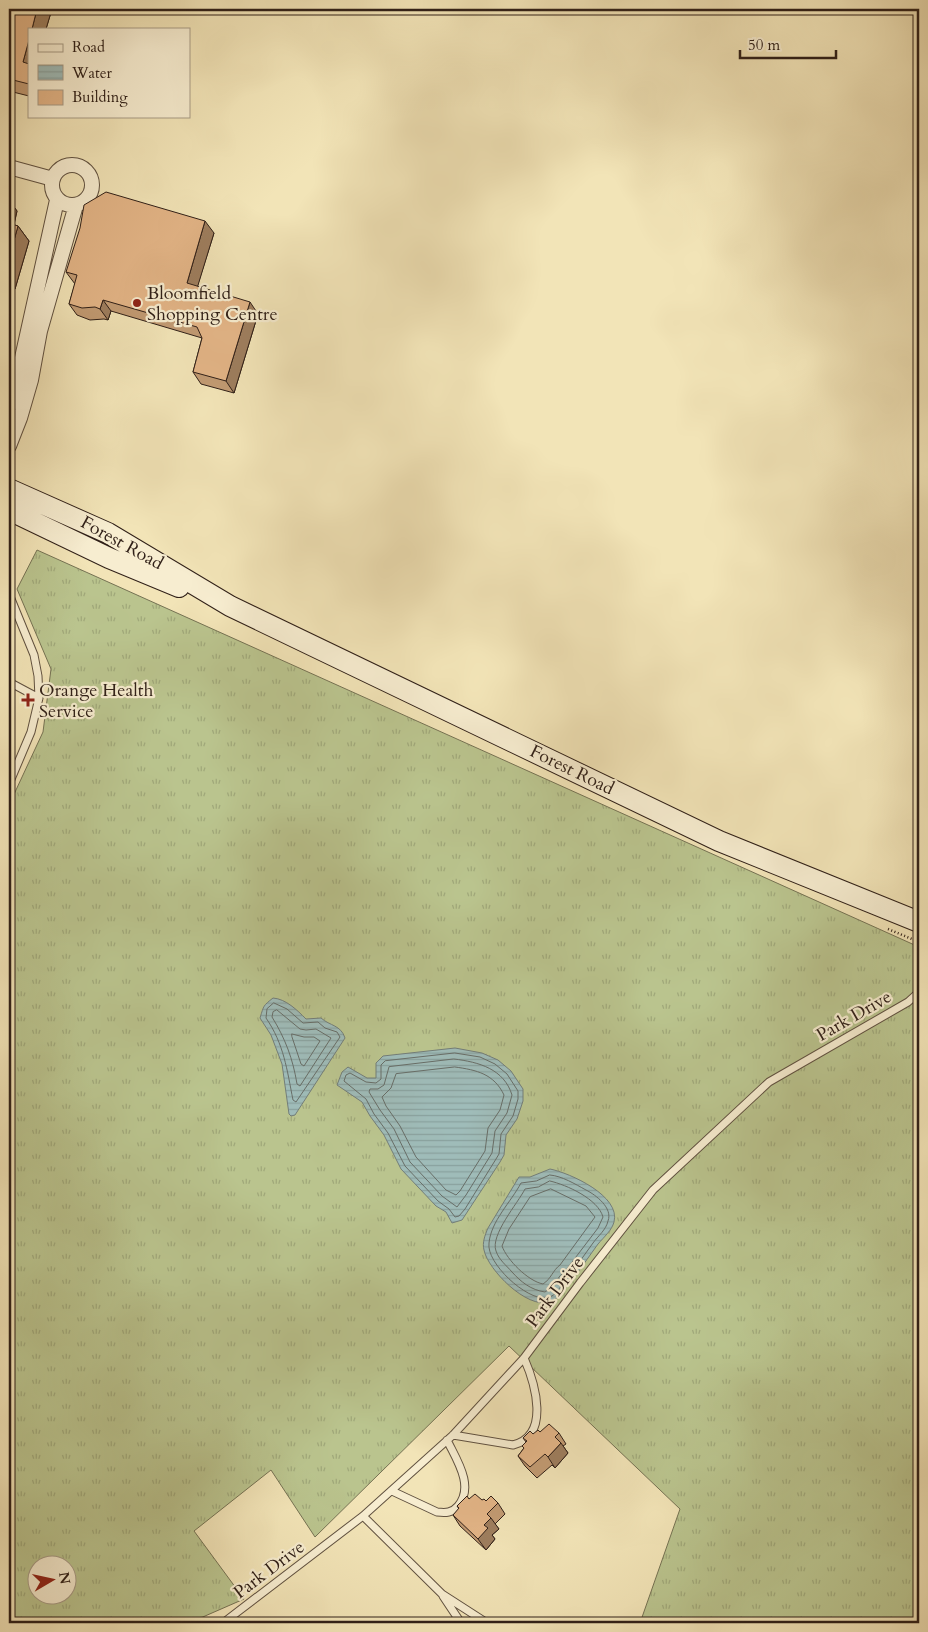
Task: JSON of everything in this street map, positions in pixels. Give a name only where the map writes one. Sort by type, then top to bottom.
[{"type":"main road","name":"Forest Road","points":[[9,489],[108,533],[230,606],[719,841],[919,922]]},
{"type":"main road","name":"Forest Road","points":[[9,510],[32,519],[109,558],[209,600],[230,606]]},
{"type":"street","points":[[76,165],[85,170],[92,181],[91,192],[85,201],[76,205],[66,205],[58,200],[53,191],[52,179],[57,172],[66,166],[76,165]]},
{"type":"street","points":[[9,166],[52,179]]},
{"type":"street","points":[[9,406],[18,376],[58,200]]},
{"type":"street","points":[[9,446],[20,418],[31,380],[40,331],[76,205]]},
{"type":"lane","points":[[9,519],[32,519]]},
{"type":"lane","points":[[9,594],[34,655],[38,676],[39,698],[31,732],[9,784]]},
{"type":"lane","points":[[9,682],[39,698]]},
{"type":"lane","name":"Park Drive","points":[[223,1623],[363,1516],[450,1438],[524,1358],[652,1190],[770,1082],[908,1002],[919,992]]},
{"type":"lane","points":[[392,1491],[437,1512],[445,1513],[455,1509],[460,1503],[465,1487],[450,1438],[513,1445],[528,1439],[536,1420],[537,1408],[532,1376],[524,1358]]},
{"type":"lane","points":[[363,1516],[442,1594],[487,1623]]},
{"type":"lane","points":[[442,1594],[461,1623]]},
{"type":"green space","points":[[37,550],[919,947],[919,1623],[640,1623],[680,1509],[509,1346],[315,1537],[271,1470],[194,1531],[244,1599],[189,1623],[9,1623],[9,805],[43,732],[51,669],[17,589]]},
{"type":"water","points":[[273,998],[287,1003],[306,1019],[321,1018],[338,1028],[345,1038],[295,1115],[291,1116],[289,1114],[282,1064],[271,1035],[260,1018],[264,1006]]},
{"type":"water","points":[[455,1048],[482,1053],[498,1060],[511,1071],[523,1089],[523,1101],[517,1119],[506,1135],[504,1155],[500,1162],[462,1220],[452,1223],[446,1212],[436,1206],[401,1169],[384,1135],[362,1102],[337,1085],[342,1072],[348,1067],[367,1078],[376,1078],[376,1063],[383,1056]]},
{"type":"water","points":[[550,1169],[581,1181],[602,1195],[610,1203],[614,1212],[614,1222],[610,1231],[557,1298],[549,1302],[540,1303],[520,1294],[501,1277],[487,1258],[483,1245],[488,1228],[519,1177],[530,1177]]},
{"type":"building","points":[[9,9],[37,9],[32,28],[28,28],[28,44],[23,62],[28,64],[28,84],[9,79]]},
{"type":"building","name":"Bloomfield Shopping Centre","points":[[106,192],[205,221],[187,283],[250,302],[226,381],[193,372],[202,338],[197,327],[103,300],[100,309],[95,307],[82,308],[69,304],[77,275],[66,272],[80,228],[84,205]]},
{"type":"building","points":[[9,223],[18,226],[9,258]]},
{"type":"building","points":[[549,1424],[559,1433],[555,1437],[561,1443],[548,1457],[545,1454],[530,1467],[518,1456],[524,1448],[522,1446],[527,1441],[523,1438],[530,1431],[533,1434],[538,1430],[540,1432]]},
{"type":"building","points":[[475,1494],[486,1501],[491,1496],[498,1503],[487,1514],[491,1518],[484,1525],[488,1528],[478,1539],[453,1515],[459,1508],[457,1506],[467,1496],[469,1499]]},
{"type":"place","name":"Bloomfield Shopping Centre","points":[[137,303]]},
{"type":"place","name":"Orange Health Service","points":[[28,700]]}]
